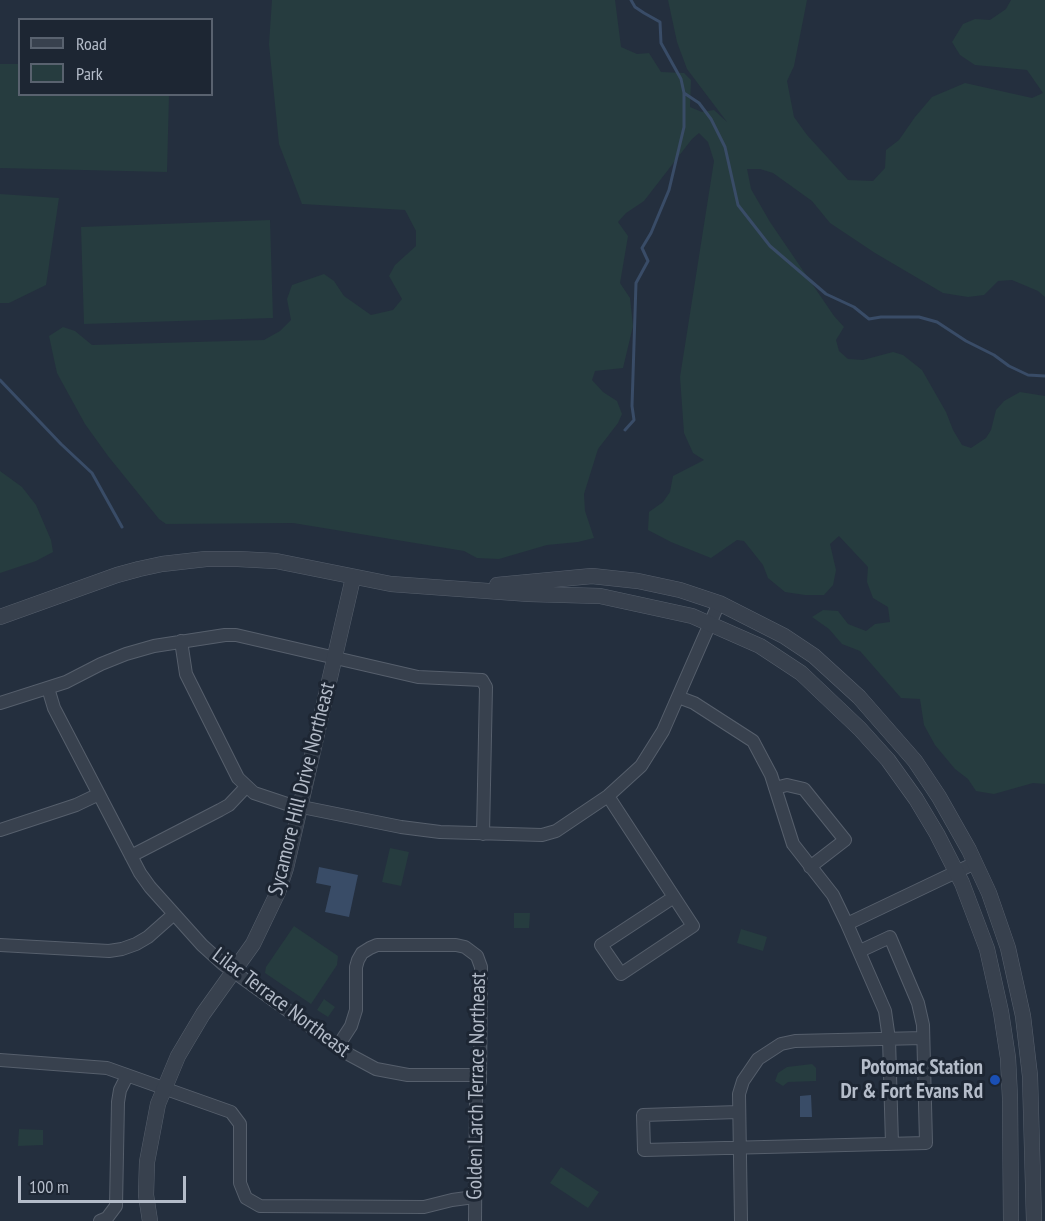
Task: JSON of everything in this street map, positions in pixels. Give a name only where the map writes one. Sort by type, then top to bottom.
[{"type":"street","points":[[0,617],[117,575],[162,564],[206,559],[276,561],[391,584],[529,594],[600,596],[657,607],[710,623],[760,646],[801,673],[860,729],[888,760],[916,799],[958,872],[987,949],[1001,1012],[1008,1058],[1011,1221]]},
{"type":"street","points":[[464,590],[554,578],[592,576],[638,581],[680,590],[748,616],[794,643],[819,661],[859,697],[915,761],[939,796],[975,863],[1000,924],[1023,1016],[1030,1076],[1034,1221]]},
{"type":"street","name":"Sycamore Hill Drive Northeast","points":[[150,1221],[147,1162],[153,1123],[164,1089],[189,1037],[253,944],[274,904],[286,868],[353,578]]},
{"type":"street","points":[[181,641],[186,674],[238,778],[246,787],[264,798],[400,827],[483,834],[528,835],[556,831],[608,796],[626,781],[653,749],[719,603]]},
{"type":"street","points":[[0,703],[66,682],[126,654],[181,641],[236,635],[418,677],[478,679],[485,682],[486,687],[483,834]]},
{"type":"street","name":"Lilac Terrace Northeast","points":[[48,688],[54,708],[131,856],[150,887],[202,945],[234,972],[361,1062],[393,1073],[480,1075]]},
{"type":"street","points":[[678,697],[694,703],[753,741],[775,788],[794,844],[833,895],[860,951],[885,1011],[889,1039],[892,1144]]},
{"type":"street","points":[[775,788],[787,784],[804,789],[845,840],[810,867]]},
{"type":"street","points":[[131,856],[229,805],[246,787]]},
{"type":"street","points":[[0,830],[76,805],[99,794]]},
{"type":"street","points":[[608,796],[693,926],[621,974],[602,945],[674,897]]},
{"type":"street","points":[[847,924],[975,863]]},
{"type":"street","points":[[0,945],[109,951],[122,949],[148,937],[174,914]]},
{"type":"street","points":[[738,1112],[643,1115],[644,1150],[926,1143],[924,1038],[918,1003],[890,937],[860,951]]},
{"type":"street","name":"Golden Larch Terrace Northeast","points":[[338,1046],[351,1026],[356,1010],[356,967],[362,953],[377,945],[465,947],[477,956],[482,967],[480,1075],[476,1098],[475,1221]]},
{"type":"street","points":[[741,1221],[739,1094],[749,1069],[758,1059],[781,1044],[795,1041],[924,1038]]},
{"type":"street","points":[[0,1060],[107,1068],[231,1112],[240,1124],[240,1183],[246,1198],[260,1206],[424,1208],[474,1197]]},
{"type":"street","points":[[100,1221],[113,1213],[116,1206],[118,1102],[120,1090],[127,1076]]},
{"type":"green space","points":[[272,0],[615,0],[621,47],[637,54],[649,53],[661,72],[684,73],[691,80],[690,107],[702,112],[714,110],[727,122],[687,69],[677,42],[668,0],[807,0],[794,66],[787,81],[794,117],[807,135],[848,180],[873,181],[885,168],[886,150],[899,140],[932,97],[965,83],[1032,98],[1043,93],[1027,70],[975,65],[960,55],[952,42],[963,24],[975,19],[990,20],[1006,9],[1011,0],[1045,0],[1045,297],[1038,291],[1012,280],[998,281],[984,295],[968,297],[943,293],[875,253],[830,223],[812,201],[773,173],[760,169],[747,169],[751,189],[770,222],[834,316],[844,327],[836,340],[839,351],[848,359],[863,360],[893,352],[903,355],[922,370],[962,445],[971,448],[986,438],[991,430],[996,410],[1004,401],[1020,392],[1045,396],[1045,784],[1033,783],[994,794],[976,791],[968,779],[955,769],[935,745],[924,725],[920,699],[901,698],[860,651],[842,644],[829,629],[812,617],[823,610],[838,611],[848,624],[866,631],[875,624],[890,622],[888,607],[873,598],[867,582],[868,567],[839,536],[830,544],[836,570],[833,585],[824,595],[805,595],[785,592],[768,578],[763,565],[744,541],[737,540],[711,558],[648,530],[649,512],[663,502],[670,492],[673,476],[704,460],[693,453],[684,433],[680,377],[714,161],[708,142],[699,133],[644,201],[626,213],[618,222],[628,236],[620,283],[630,298],[633,326],[623,368],[595,371],[592,380],[603,392],[617,401],[622,414],[598,449],[584,494],[585,511],[594,538],[547,545],[499,559],[477,558],[464,551],[293,523],[166,524],[159,519],[85,424],[57,373],[49,336],[63,327],[75,331],[92,345],[264,340],[280,331],[291,320],[287,299],[292,285],[324,274],[334,281],[344,296],[371,315],[393,310],[402,299],[389,276],[395,265],[416,246],[416,231],[405,210],[302,204],[279,144],[269,44]]},
{"type":"green space","points":[[0,64],[18,64],[18,96],[169,96],[167,172],[0,168]]},
{"type":"green space","points":[[0,194],[59,198],[46,285],[9,303],[0,303]]},
{"type":"green space","points":[[270,220],[273,318],[84,324],[81,227]]},
{"type":"green space","points":[[0,471],[22,487],[36,505],[51,540],[53,552],[36,561],[0,573]]},
{"type":"green space","points":[[390,848],[409,852],[401,886],[382,882]]},
{"type":"green space","points":[[514,913],[530,913],[529,928],[514,928]]},
{"type":"green space","points":[[294,926],[338,956],[337,965],[311,1004],[265,973],[266,967]]},
{"type":"green space","points":[[741,929],[767,937],[763,951],[737,943]]},
{"type":"green space","points":[[324,999],[335,1007],[328,1017],[317,1010]]},
{"type":"green space","points":[[812,1064],[816,1068],[816,1081],[788,1082],[783,1086],[775,1081],[778,1073],[787,1067]]},
{"type":"green space","points":[[19,1129],[43,1130],[43,1145],[18,1146]]},
{"type":"green space","points":[[561,1167],[599,1192],[588,1208],[550,1183]]},
{"type":"water","points":[[319,867],[358,875],[349,917],[325,912],[331,886],[316,883]]},
{"type":"water","points":[[811,1095],[812,1117],[800,1117],[800,1096]]},
{"type":"waterway","points":[[625,430],[634,420],[632,406],[636,283],[648,261],[642,248],[651,233],[669,190],[684,127],[684,93],[681,79],[661,43],[660,22],[635,7],[631,0]]},
{"type":"waterway","points":[[684,93],[699,103],[711,119],[725,147],[738,205],[770,246],[826,294],[854,307],[869,319],[919,317],[937,322],[1009,366],[1028,375],[1045,376]]},
{"type":"waterway","points":[[0,380],[92,473],[122,527]]},
{"type":"place","name":"Potomac Station Dr & Fort Evans Rd","points":[[995,1080]]}]
